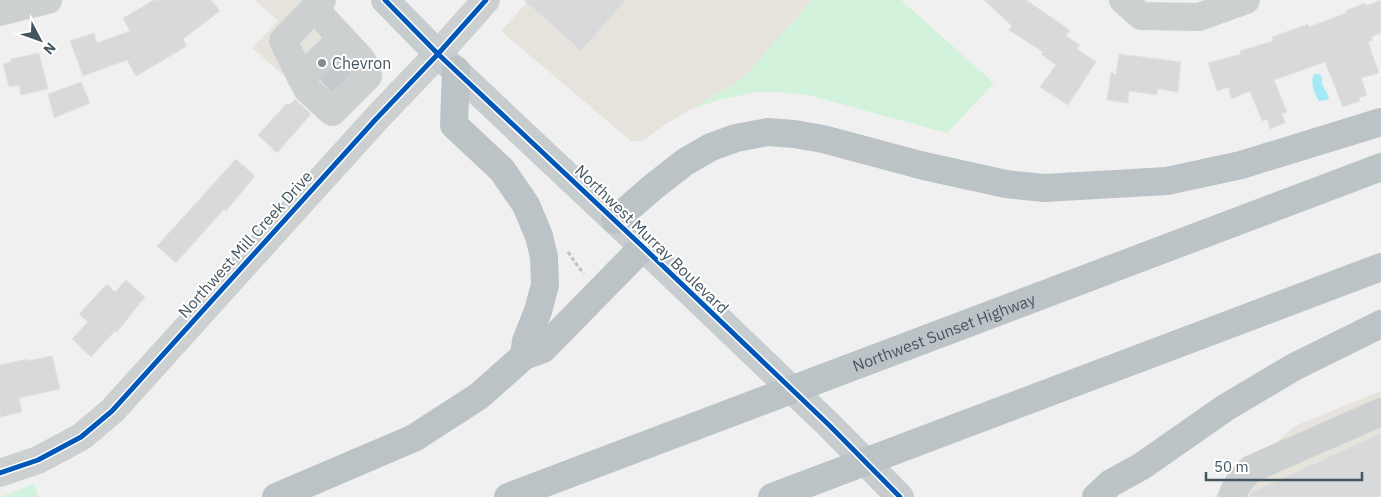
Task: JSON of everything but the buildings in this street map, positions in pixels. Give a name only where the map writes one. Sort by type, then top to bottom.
[{"type":"highway","points":[[447,62],[454,125],[502,170],[526,205],[539,236],[544,257],[545,285],[538,311],[526,341],[524,356]]},
{"type":"highway","points":[[615,220],[652,187],[685,162],[712,147],[736,138],[768,132],[823,139],[924,166],[1006,184],[1044,188],[1167,181],[1241,165],[1381,122]]},
{"type":"highway","name":"Northwest Sunset Highway","points":[[508,497],[1381,167]]},
{"type":"highway","points":[[276,497],[414,438],[479,396],[524,356],[543,349],[643,247]]},
{"type":"highway","points":[[772,497],[1381,267]]},
{"type":"highway","points":[[1096,497],[1111,483],[1142,466],[1225,408],[1287,371],[1381,324]]},
{"type":"highway","points":[[1115,497],[1142,466]]},
{"type":"main road","name":"Northwest Murray Boulevard","points":[[385,0],[447,62],[829,425],[900,497]]},
{"type":"street","points":[[0,12],[48,0]]},
{"type":"street","name":"Northwest Mill Creek Drive","points":[[0,473],[38,460],[81,437],[112,411],[376,119],[447,62],[486,0]]},
{"type":"street","points":[[1132,8],[1199,17],[1246,0]]},
{"type":"street","points":[[328,76],[368,76],[362,60],[342,38],[318,4],[283,41],[328,76],[376,119]]},
{"type":"street","points":[[328,76],[342,38]]},
{"type":"street","points":[[1232,497],[1234,490],[1243,477],[1252,469],[1381,412]]},
{"type":"shaded area","points":[[255,0],[313,0],[374,86],[340,124],[252,48],[278,21]]},
{"type":"shaded area","points":[[529,0],[812,0],[742,79],[666,124],[643,141],[631,141],[501,31]]},
{"type":"shaded area","points":[[1381,391],[1381,497],[1214,497],[1295,426]]},
{"type":"green space","points":[[812,0],[901,0],[994,83],[947,133],[808,95],[776,92],[757,92],[718,100],[691,109],[742,79]]},
{"type":"green space","points":[[34,484],[39,497],[1,497]]},
{"type":"water","points":[[1314,74],[1320,74],[1322,78],[1322,84],[1329,97],[1327,100],[1319,101],[1316,95],[1313,88]]},
{"type":"tunnel","points":[[327,67],[343,84]]},
{"type":"cycle path","points":[[385,0],[438,54],[829,425],[900,497]]},
{"type":"cycle path","points":[[0,473],[38,460],[81,437],[112,411],[486,0]]},
{"type":"place","name":"Chevron","points":[[322,63]]}]
